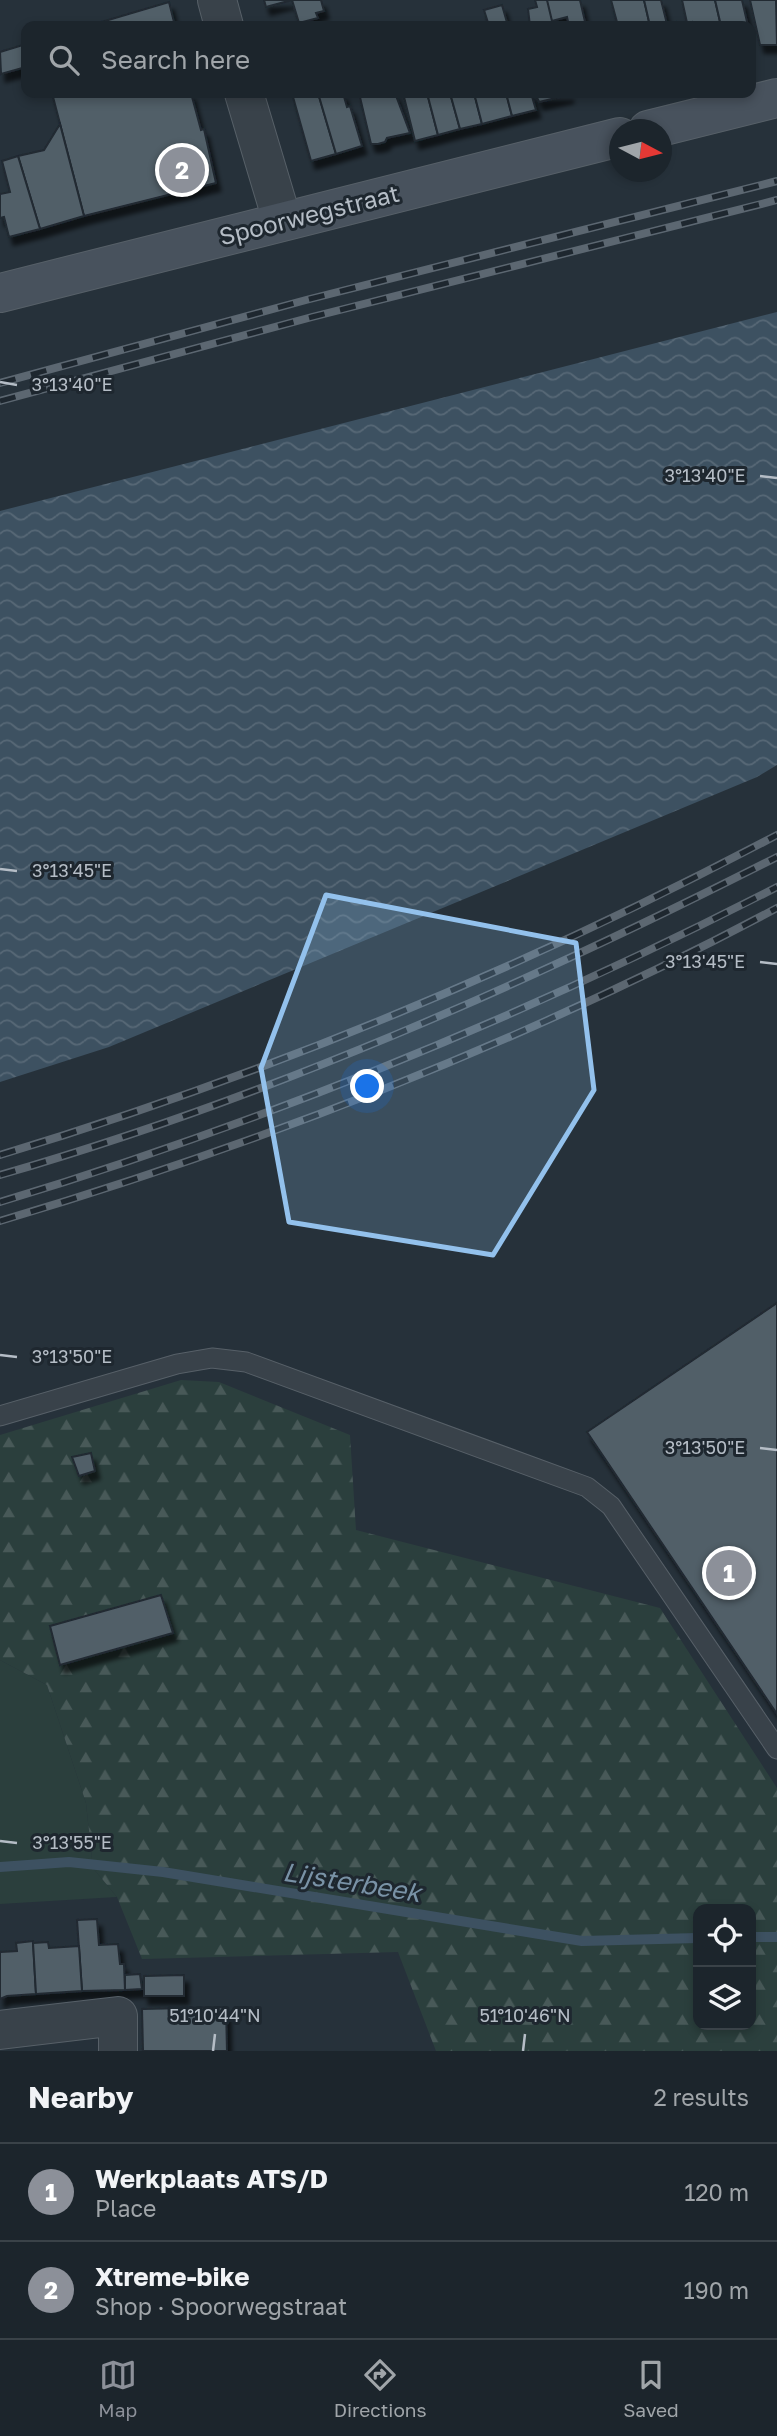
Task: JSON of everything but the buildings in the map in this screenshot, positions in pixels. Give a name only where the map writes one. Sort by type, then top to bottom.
[{"type":"street","points":[[217,0],[223,21]]},
{"type":"street","points":[[245,98],[282,220]]},
{"type":"street","points":[[672,124],[777,98]]},
{"type":"street","name":"Spoorwegstraat","points":[[0,293],[609,139]]},
{"type":"street","points":[[0,2031],[118,2016],[118,2051]]},
{"type":"lane","points":[[0,1416],[177,1364],[212,1357],[246,1362],[587,1486],[611,1506],[777,1749]]},
{"type":"highlighted area","points":[[326,895],[576,943],[594,1090],[493,1255],[289,1222],[261,1068]]},
{"type":"green space","points":[[181,1380],[219,1382],[350,1435],[356,1530],[660,1608],[777,1788],[777,2051],[436,2051],[398,1952],[142,1959],[117,1897],[93,1868],[86,1803],[47,1685],[0,1660],[0,1435]]},
{"type":"green space","points":[[0,1660],[47,1685],[86,1803],[93,1868],[117,1897],[0,1904]]},
{"type":"water","points":[[777,312],[777,765],[757,777],[109,1047],[0,1082],[0,511]]},
{"type":"waterway","name":"Lijsterbeek","points":[[0,1867],[69,1862],[163,1872],[582,1941],[693,1938]]},
{"type":"waterway","name":"Lijsterbeek","points":[[756,1937],[777,1937]]},
{"type":"railway","points":[[0,383],[306,300],[777,181]]},
{"type":"railway","points":[[0,401],[312,317],[777,200]]},
{"type":"railway","points":[[0,1155],[200,1089],[396,1014],[589,929],[777,835]]},
{"type":"railway","points":[[0,1175],[200,1111],[396,1034],[589,949],[777,857]]},
{"type":"railway","points":[[0,1202],[200,1137],[396,1062],[588,979],[777,887]]},
{"type":"railway","points":[[0,1221],[199,1157],[396,1084],[589,1001],[777,908]]},
{"type":"place","name":"Xtreme-bike","points":[[182,170]]},
{"type":"place","name":"Werkplaats ATS/D","points":[[729,1573]]}]
